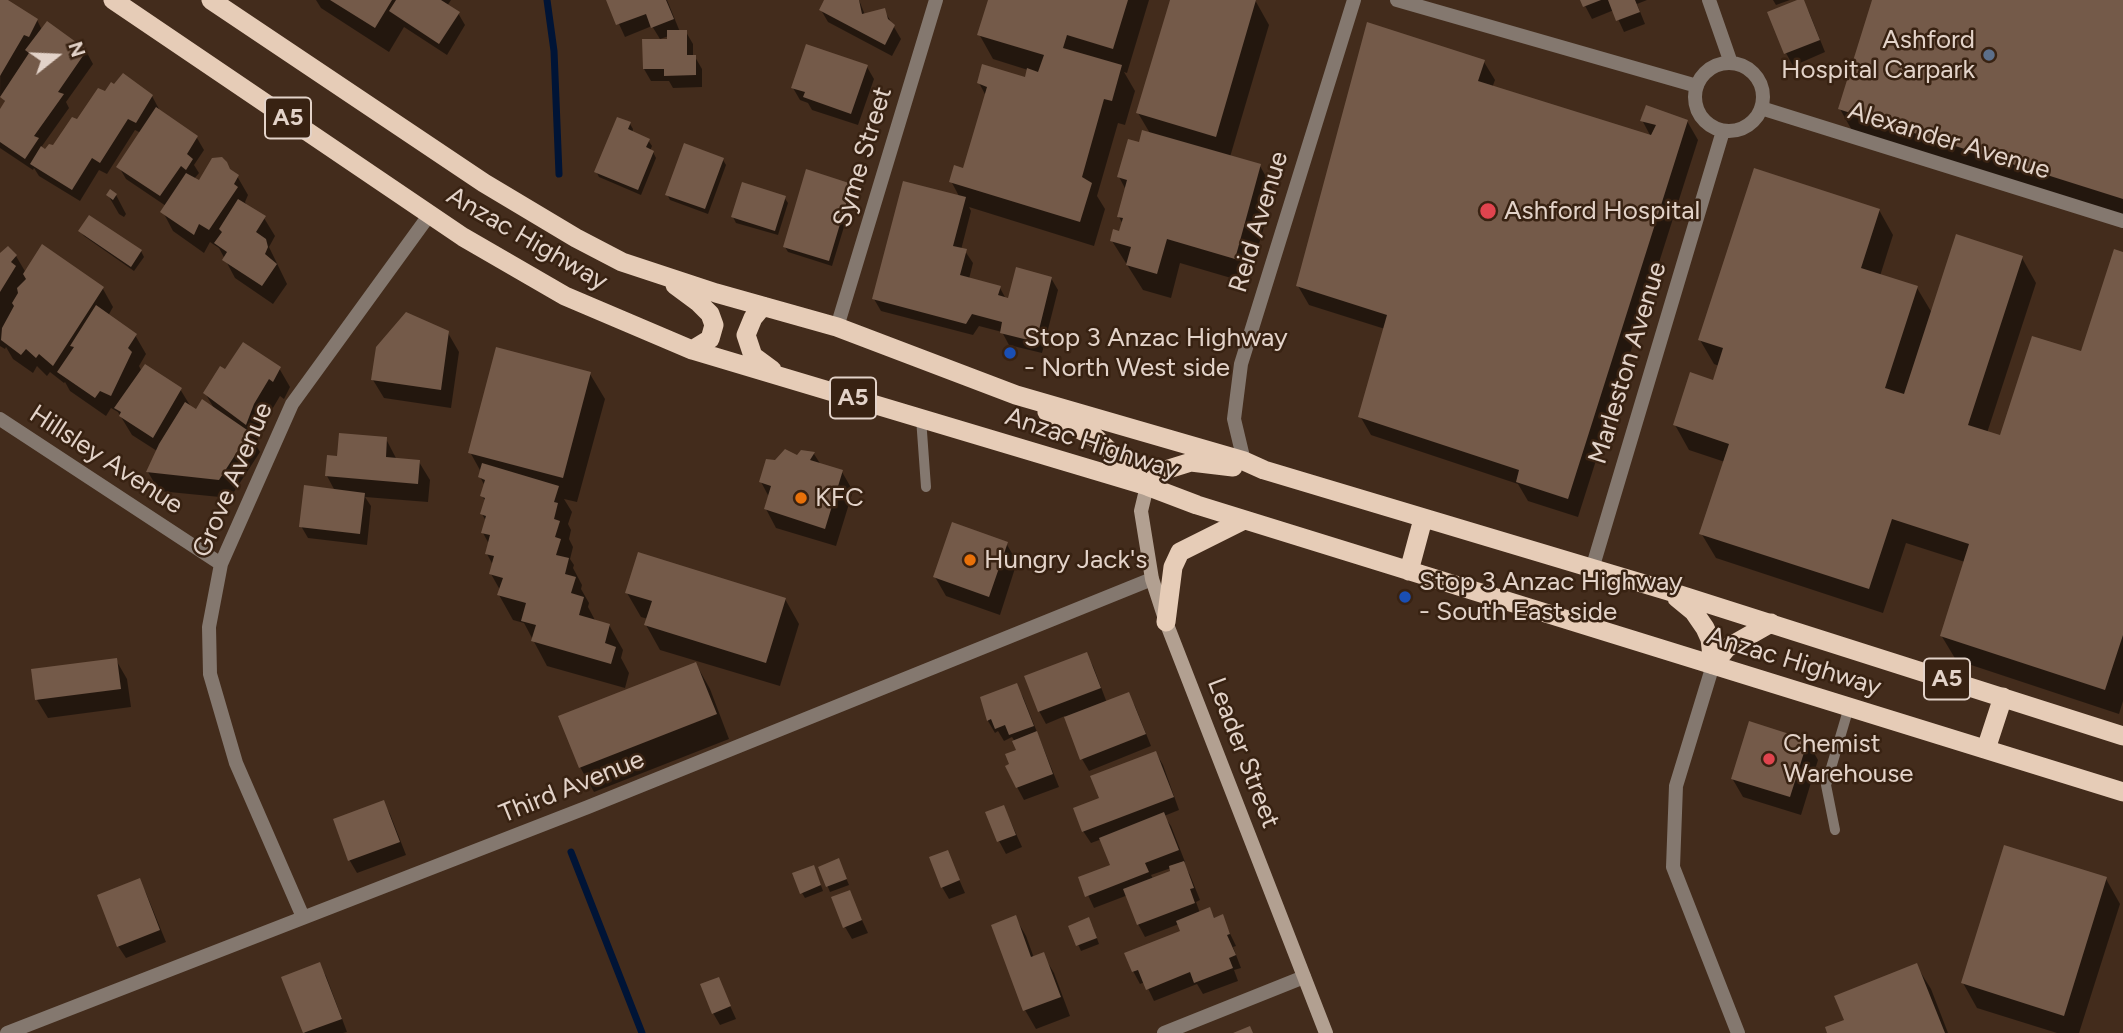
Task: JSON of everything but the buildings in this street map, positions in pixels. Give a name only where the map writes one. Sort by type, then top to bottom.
[{"type":"highway","name":"Anzac Highway","points":[[113,0],[463,237],[565,296],[692,350],[1147,486],[1197,506],[2123,792]]},
{"type":"highway","name":"Anzac Highway","points":[[211,0],[484,183],[622,262],[837,327],[1016,395],[1244,461],[1264,470],[1423,519],[1668,591],[2123,736]]},
{"type":"highway","points":[[656,273],[686,293],[710,314],[714,325],[710,339],[692,350]]},
{"type":"highway","points":[[763,306],[748,326],[748,344],[753,356],[781,377]]},
{"type":"highway","points":[[1016,395],[1096,438],[1147,486],[1162,471],[1191,462],[1264,470]]},
{"type":"highway","points":[[1409,571],[1423,519]]},
{"type":"highway","points":[[1166,622],[1173,566],[1180,552],[1244,520]]},
{"type":"highway","points":[[1668,591],[1694,612],[1705,628],[1710,639],[1713,665]]},
{"type":"highway","points":[[1713,665],[1727,648],[1771,623]]},
{"type":"highway","points":[[1986,749],[2003,697]]},
{"type":"main road","name":"Leader Street","points":[[1147,486],[1141,511],[1152,579],[1166,622],[1326,1033]]},
{"type":"street","name":"Syme Street","points":[[837,327],[936,0]]},
{"type":"street","name":"Reid Avenue","points":[[1244,461],[1234,419],[1241,364],[1354,0]]},
{"type":"street","points":[[1397,0],[1696,86]]},
{"type":"street","points":[[1709,0],[1731,63]]},
{"type":"street","points":[[1720,64],[1739,65],[1750,70],[1757,78],[1762,90],[1761,108],[1750,124],[1735,131],[1723,131],[1712,127],[1703,119],[1695,101],[1696,86],[1704,73],[1720,64]]},
{"type":"street","name":"Alexander Avenue","points":[[1761,108],[2123,221]]},
{"type":"street","name":"Marleston Avenue","points":[[1592,569],[1723,131]]},
{"type":"street","name":"Grove Avenue","points":[[303,917],[236,763],[210,674],[209,627],[221,564],[292,404],[430,214]]},
{"type":"street","name":"Hillsley Avenue","points":[[0,419],[221,564]]},
{"type":"street","name":"Third Avenue","points":[[7,1033],[601,802],[1152,579]]},
{"type":"street","points":[[1713,665],[1676,786],[1673,867],[1738,1033]]},
{"type":"street","points":[[1164,1033],[1304,978]]},
{"type":"lane","points":[[921,418],[926,487]]},
{"type":"lane","points":[[1835,830],[1826,785],[1849,707]]},
{"type":"waterway","points":[[547,0],[554,51],[559,174]]},
{"type":"waterway","points":[[571,852],[642,1033]]},
{"type":"place","name":"Ashford Hospital Carpark","points":[[1989,55]]},
{"type":"place","name":"Ashford Hospital","points":[[1488,211]]},
{"type":"place","name":"Stop 3 Anzac Highway - North West side","points":[[1010,353]]},
{"type":"place","name":"KFC","points":[[801,498]]},
{"type":"place","name":"Hungry Jack's","points":[[970,560]]},
{"type":"place","name":"Stop 3 Anzac Highway - South East side","points":[[1405,597]]},
{"type":"place","name":"Chemist Warehouse","points":[[1769,759]]}]
